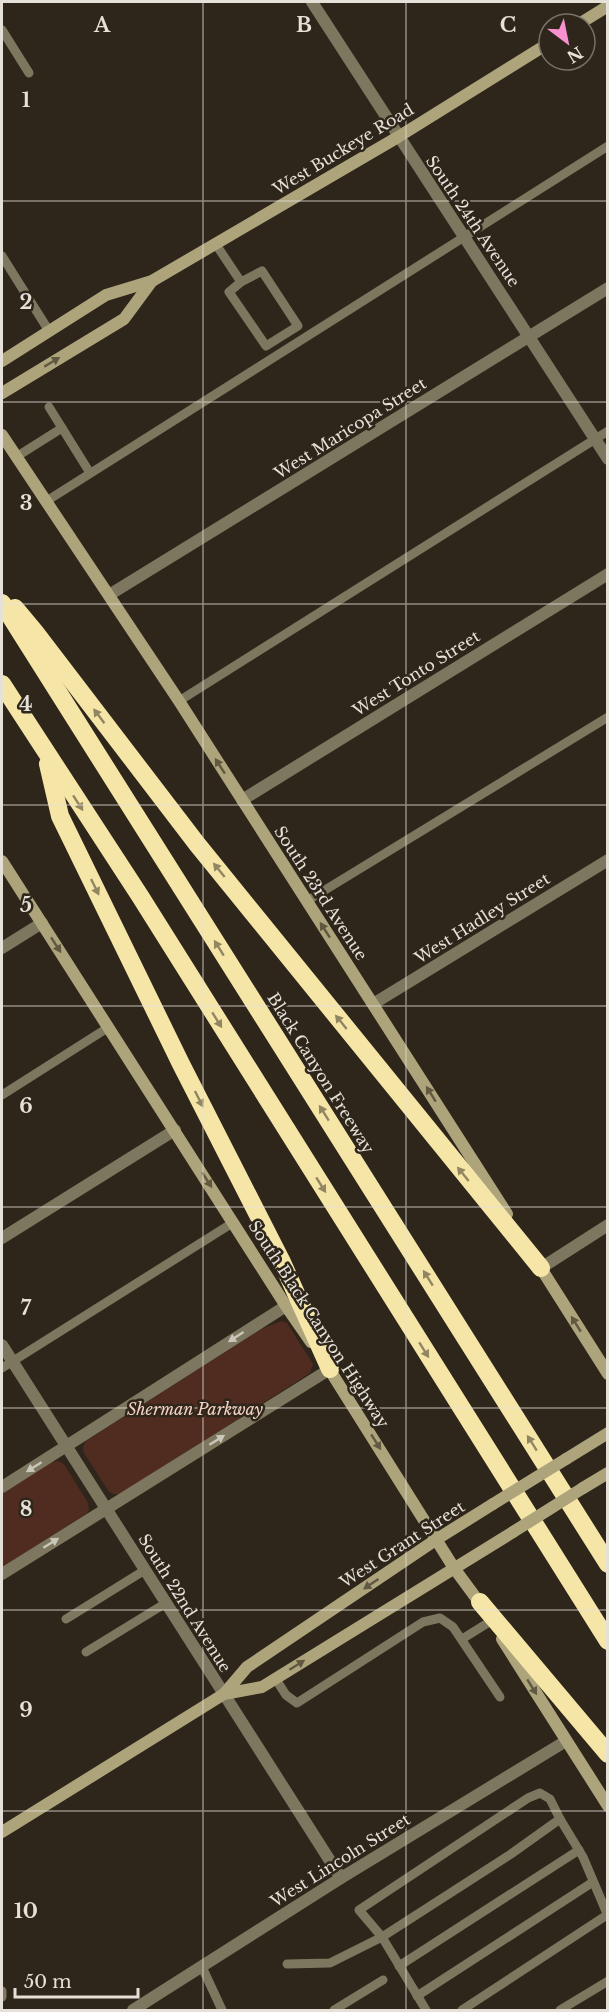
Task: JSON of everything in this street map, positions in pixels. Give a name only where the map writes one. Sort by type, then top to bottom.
[{"type":"highway","points":[[2,593],[35,632],[197,844],[541,1268]]},
{"type":"highway","name":"Black Canyon Freeway","points":[[2,603],[608,1564]]},
{"type":"highway","points":[[2,684],[146,906],[608,1641]]},
{"type":"highway","points":[[46,754],[60,816],[181,1064],[281,1260],[330,1369]]},
{"type":"highway","points":[[480,1602],[608,1754]]},
{"type":"main road","name":"West Buckeye Road","points":[[2,361],[106,295],[152,281],[398,136],[537,50]]},
{"type":"main road","name":"West Buckeye Road","points":[[2,393],[124,319],[152,281]]},
{"type":"main road","name":"South 23rd Avenue","points":[[2,435],[109,595],[374,1004],[541,1268],[604,1361],[608,1374]]},
{"type":"main road","name":"South Black Canyon Highway","points":[[2,861],[286,1306],[330,1369],[454,1568],[480,1602],[608,1806]]},
{"type":"main road","name":"West Grant Street","points":[[2,1832],[224,1694],[247,1667],[437,1539],[608,1433]]},
{"type":"main road","name":"West Grant Street","points":[[224,1694],[262,1687],[608,1473]]},
{"type":"street","name":"South 24th Avenue","points":[[312,2],[608,459]]},
{"type":"street","name":"West Maricopa Street","points":[[109,595],[608,288]]},
{"type":"street","name":"West Tonto Street","points":[[242,800],[608,574]]},
{"type":"street","name":"West Hadley Street","points":[[374,1004],[608,860]]},
{"type":"street","points":[[2,948],[42,923]]},
{"type":"street","points":[[2,1238],[175,1130]]},
{"type":"street","points":[[541,1268],[608,1225]]},
{"type":"street","points":[[2,1487],[286,1306]]},
{"type":"street","name":"South 22nd Avenue","points":[[2,1345],[7,1364],[66,1446],[341,1878]]},
{"type":"street","points":[[2,1574],[330,1369]]},
{"type":"street","name":"West Lincoln Street","points":[[132,2010],[341,1878],[566,1741]]},
{"type":"lane","points":[[2,30],[29,73]]},
{"type":"lane","points":[[45,502],[608,146]]},
{"type":"lane","points":[[215,243],[241,282]]},
{"type":"lane","points":[[2,256],[49,331]]},
{"type":"lane","points":[[262,271],[298,326],[266,346],[229,292],[241,282],[262,271]]},
{"type":"lane","points":[[49,407],[90,473]]},
{"type":"lane","points":[[16,457],[62,428]]},
{"type":"lane","points":[[178,701],[608,431]]},
{"type":"lane","points":[[307,901],[608,717]]},
{"type":"lane","points":[[2,1095],[109,1027]]},
{"type":"lane","points":[[7,1364],[234,1222]]},
{"type":"lane","points":[[66,1619],[145,1570]]},
{"type":"lane","points":[[86,1652],[166,1603]]},
{"type":"lane","points":[[275,1678],[286,1695],[297,1703],[423,1622],[440,1618],[453,1627],[500,1697]]},
{"type":"lane","points":[[462,1639],[491,1621]]},
{"type":"lane","points":[[426,2010],[382,1937],[360,1910],[528,1798],[540,1793],[550,1799],[579,1850],[607,1916],[462,2010]]},
{"type":"lane","points":[[287,1964],[330,1962],[382,1937],[512,1854],[560,1819]]},
{"type":"lane","points":[[399,1966],[579,1850]]},
{"type":"lane","points":[[417,1996],[593,1882]]},
{"type":"lane","points":[[202,1967],[222,2010]]},
{"type":"lane","points":[[334,2010],[383,1980]]},
{"type":"lane","points":[[560,2010],[608,1982]]},
{"type":"lane","points":[[2,1991],[2,1997]]},
{"type":"green space","name":"Sherman Parkway","points":[[282,1321],[287,1323],[313,1364],[310,1373],[120,1494],[109,1492],[84,1453],[83,1447],[86,1441],[261,1329]]},
{"type":"green space","points":[[58,1461],[64,1464],[88,1503],[89,1510],[2,1567],[2,1493],[52,1462]]}]
